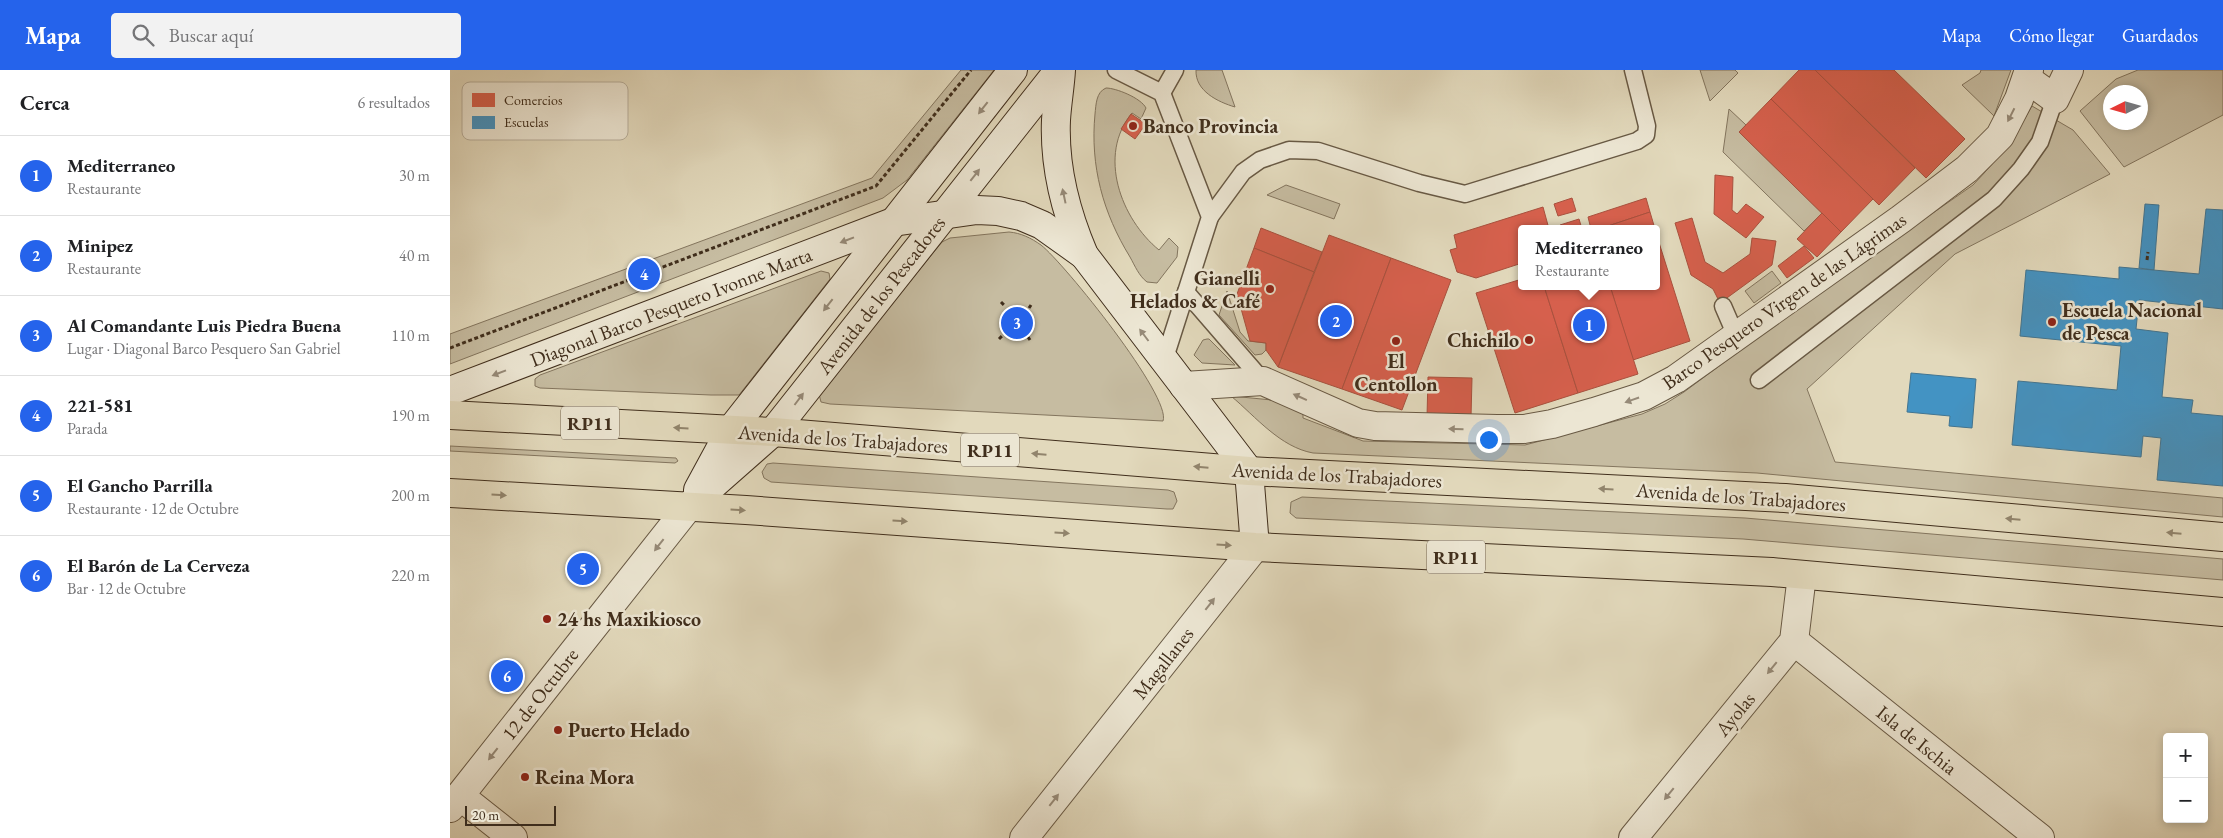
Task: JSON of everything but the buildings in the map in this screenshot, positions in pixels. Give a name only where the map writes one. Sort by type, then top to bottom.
[{"type":"main road","name":"Avenida de los Trabajadores","points":[[450,415],[773,432],[1249,471],[1784,498],[2223,537]]},
{"type":"main road","name":"RP11","points":[[450,492],[689,506],[1255,547],[1802,575],[2223,612]]},
{"type":"street","name":"Avenida de los Pescadores","points":[[730,431],[1013,70]]},
{"type":"street","name":"Avenida de los Pescadores","points":[[689,506],[773,432],[1060,70]]},
{"type":"street","points":[[1060,70],[1056,121],[1059,165],[1071,225],[1084,255],[1249,471],[1255,547]]},
{"type":"street","points":[[2028,75],[2055,99],[2069,70]]},
{"type":"street","name":"Barco Pesquero Virgen de las Lágrimas","points":[[1184,386],[1264,381],[1358,423],[1375,426],[1524,429],[1552,424],[1644,396],[1676,379],[1901,219],[1967,169],[2000,136],[2015,107],[2028,75]]},
{"type":"street","name":"Diagonal Barco Pesquero Ivonne Marta","points":[[450,391],[893,222],[977,210],[1022,216],[1042,225],[1084,255]]},
{"type":"street","name":"12 de Octubre","points":[[455,802],[689,506],[730,431]]},
{"type":"street","name":"Magallanes","points":[[1024,838],[1255,547]]},
{"type":"street","points":[[1794,641],[1802,575]]},
{"type":"street","name":"Ayolas","points":[[1633,838],[1794,641]]},
{"type":"street","name":"Isla de Ischia","points":[[1794,641],[2040,838]]},
{"type":"street","points":[[455,802],[513,838]]},
{"type":"lane","points":[[1116,70],[1162,93],[1210,217]]},
{"type":"lane","points":[[1162,93],[1175,70]]},
{"type":"lane","points":[[1164,361],[1210,217],[1228,189],[1243,172],[1260,160],[1289,150],[1318,152],[1419,183],[1465,194],[1638,141],[1646,135],[1647,126],[1632,70]]},
{"type":"lane","points":[[1759,380],[1994,199],[2021,169],[2040,142],[2055,99]]},
{"type":"lane","points":[[1186,292],[1264,381]]},
{"type":"lane","points":[[1723,306],[1736,336]]},
{"type":"path","points":[[450,348],[876,186],[971,70]]},
{"type":"path","points":[[2147,260],[2148,252]]},
{"type":"shaded area","points":[[961,70],[994,70],[907,180],[883,198],[450,364],[450,334],[872,178]]},
{"type":"shaded area","points":[[1196,70],[1222,70],[1235,107],[1215,99],[1203,90],[1199,84]]},
{"type":"shaded area","points":[[1700,70],[1735,70],[1738,73],[1710,101]]},
{"type":"shaded area","points":[[1981,70],[2011,70],[1994,116],[1962,85],[1980,73]]},
{"type":"shaded area","points":[[2138,70],[2223,70],[2223,115],[2124,167],[2080,111],[2103,91],[2103,130],[2148,130],[2148,85],[2109,85],[2116,79]]},
{"type":"shaded area","points":[[1106,88],[1128,94],[1146,108],[1141,119],[1132,113],[1122,130],[1116,148],[1115,167],[1118,186],[1125,204],[1145,237],[1159,250],[1169,238],[1178,247],[1177,257],[1157,283],[1147,282],[1137,271],[1112,223],[1100,189],[1095,152],[1095,114],[1098,96]]},
{"type":"shaded area","points":[[2032,106],[2073,130],[2110,174],[1955,254],[1807,389],[1835,462],[2223,498],[2223,517],[1757,473],[1313,453],[1301,450],[1279,438],[1231,396],[1282,401],[1303,408],[1303,418],[1363,441],[1525,445],[1642,414],[1665,404],[1684,392],[1807,301],[1973,185],[2005,148]]},
{"type":"shaded area","points":[[1729,109],[1746,125],[1739,132],[1822,213],[1804,231],[1723,152]]},
{"type":"shaded area","points":[[1286,185],[1340,204],[1334,219],[1267,195]]},
{"type":"shaded area","points":[[1009,232],[1026,236],[1041,245],[1092,302],[1151,386],[1161,407],[1163,421],[821,402],[819,394],[942,242],[950,238]]},
{"type":"shaded area","points":[[821,271],[829,273],[830,279],[739,395],[540,388],[535,386],[535,379],[540,375]]},
{"type":"shaded area","points":[[1772,271],[1781,283],[1754,303],[1745,291]]},
{"type":"shaded area","points":[[1227,291],[1240,332],[1248,341],[1266,343],[1266,350],[1262,354],[1255,355],[1219,315]]},
{"type":"shaded area","points":[[1209,339],[1235,365],[1202,363],[1194,355],[1203,340]]},
{"type":"shaded area","points":[[450,446],[676,458],[678,461],[675,463],[450,451]]},
{"type":"shaded area","points":[[767,464],[1168,490],[1174,492],[1177,501],[1173,509],[1167,509],[771,482],[764,478],[762,472]]},
{"type":"shaded area","points":[[1302,497],[1745,518],[2223,559],[2223,580],[1743,539],[1296,518],[1290,513],[1291,502]]},
{"type":"place","name":"Banco Provincia","points":[[1133,126]]},
{"type":"place","name":"221-581","points":[[644,274]]},
{"type":"place","name":"Gianelli Helados & Café","points":[[1270,289]]},
{"type":"place","name":"Minipez","points":[[1336,321]]},
{"type":"place","name":"Escuela Nacional de Pesca","points":[[2052,322]]},
{"type":"place","name":"Al Comandante Luis Piedra Buena","points":[[1017,323]]},
{"type":"place","name":"Mediterraneo","points":[[1589,325]]},
{"type":"place","name":"Chichilo","points":[[1529,340]]},
{"type":"place","name":"El Centollon","points":[[1396,341]]},
{"type":"place","name":"El Gancho Parrilla","points":[[583,569]]},
{"type":"place","name":"24 hs Maxikiosco","points":[[547,619]]},
{"type":"place","name":"El Barón de La Cerveza","points":[[507,676]]},
{"type":"place","name":"Puerto Helado","points":[[558,730]]},
{"type":"place","name":"Reina Mora","points":[[525,777]]}]
